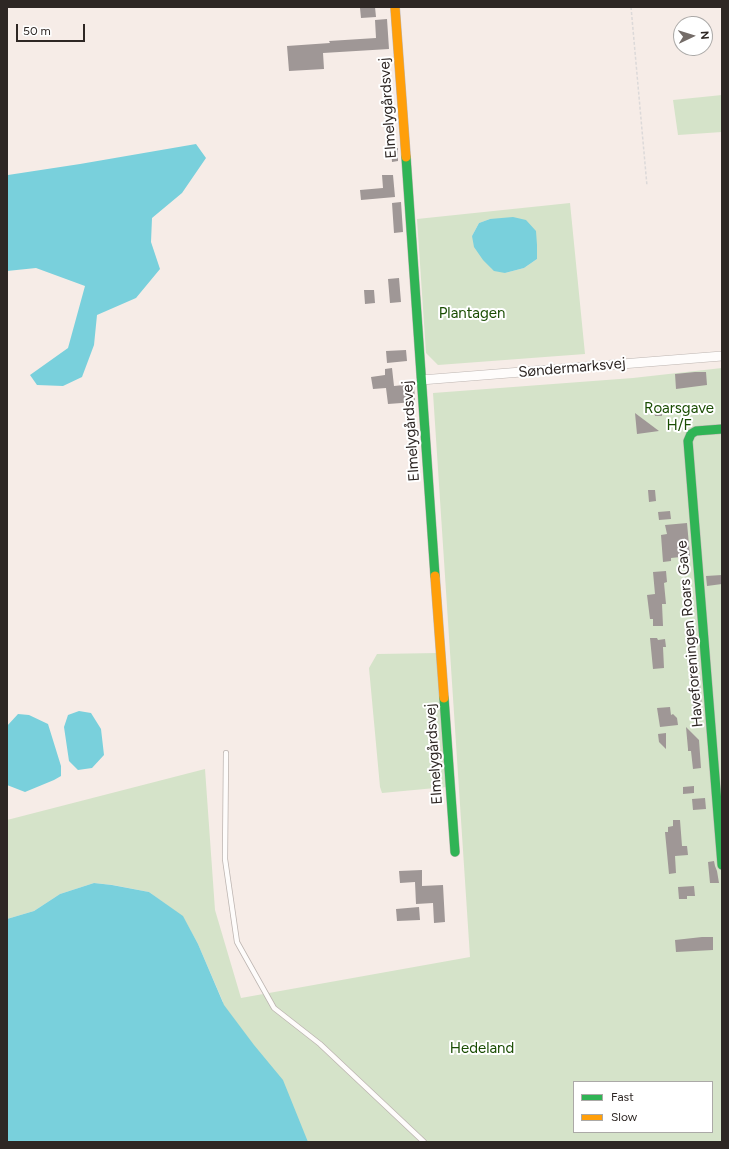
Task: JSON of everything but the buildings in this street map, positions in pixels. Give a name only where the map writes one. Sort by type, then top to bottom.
[{"type":"street","name":"Elmelygårdsvej","points":[[395,7],[455,852]]},
{"type":"street","name":"Søndermarksvej","points":[[421,380],[722,356]]},
{"type":"street","name":"Haveforeningen Roars Gave","points":[[722,429],[696,431],[691,434],[688,441],[722,865]]},
{"type":"lane","points":[[226,753],[225,859],[237,942],[274,1008],[320,1044],[424,1142]]},
{"type":"path","points":[[631,7],[647,186]]},
{"type":"green space","points":[[722,95],[722,132],[678,135],[673,100]]},
{"type":"green space","name":"Plantagen","points":[[570,203],[585,354],[438,365],[426,353],[417,219]],"holes":[[[490,219],[537,259],[524,268],[505,273],[472,236],[479,223]]]},
{"type":"green space","points":[[722,368],[722,1142],[7,1142],[223,1002],[198,944],[183,917],[149,892],[94,883],[60,894],[34,911],[7,919],[7,820],[205,769],[215,910],[241,998],[470,957],[433,393],[633,378]]},
{"type":"green space","points":[[438,653],[446,787],[382,793],[380,787],[369,668],[377,654]]},
{"type":"water","points":[[196,144],[206,158],[182,193],[152,218],[151,242],[160,269],[136,298],[97,315],[94,345],[82,377],[63,386],[37,385],[30,375],[68,348],[85,286],[36,268],[7,271],[7,176]]},
{"type":"water","points":[[513,217],[526,220],[536,231],[537,259],[524,268],[505,273],[494,271],[483,260],[474,247],[472,236],[479,223],[490,219]]},
{"type":"water","points":[[79,711],[91,713],[101,729],[104,755],[92,768],[78,770],[69,761],[64,727],[68,715]]},
{"type":"water","points":[[18,714],[29,715],[48,724],[61,766],[61,776],[25,792],[7,785],[7,726]]},
{"type":"water","points":[[94,883],[149,892],[183,916],[198,944],[224,1005],[283,1080],[308,1142],[7,1142],[7,919],[34,911],[60,894]]},
{"type":"traffic: fast","points":[[406,157],[435,576]]},
{"type":"traffic: fast","points":[[722,429],[696,431],[691,434],[688,441],[722,865]]},
{"type":"traffic: fast","points":[[444,698],[455,852]]},
{"type":"traffic: slow","points":[[395,7],[406,157]]},
{"type":"traffic: slow","points":[[435,576],[444,698]]},
{"type":"park label","name":"Roarsgave H/F","points":[[679,418]]},
{"type":"park label","name":"Hedeland","points":[[482,1049]]}]
